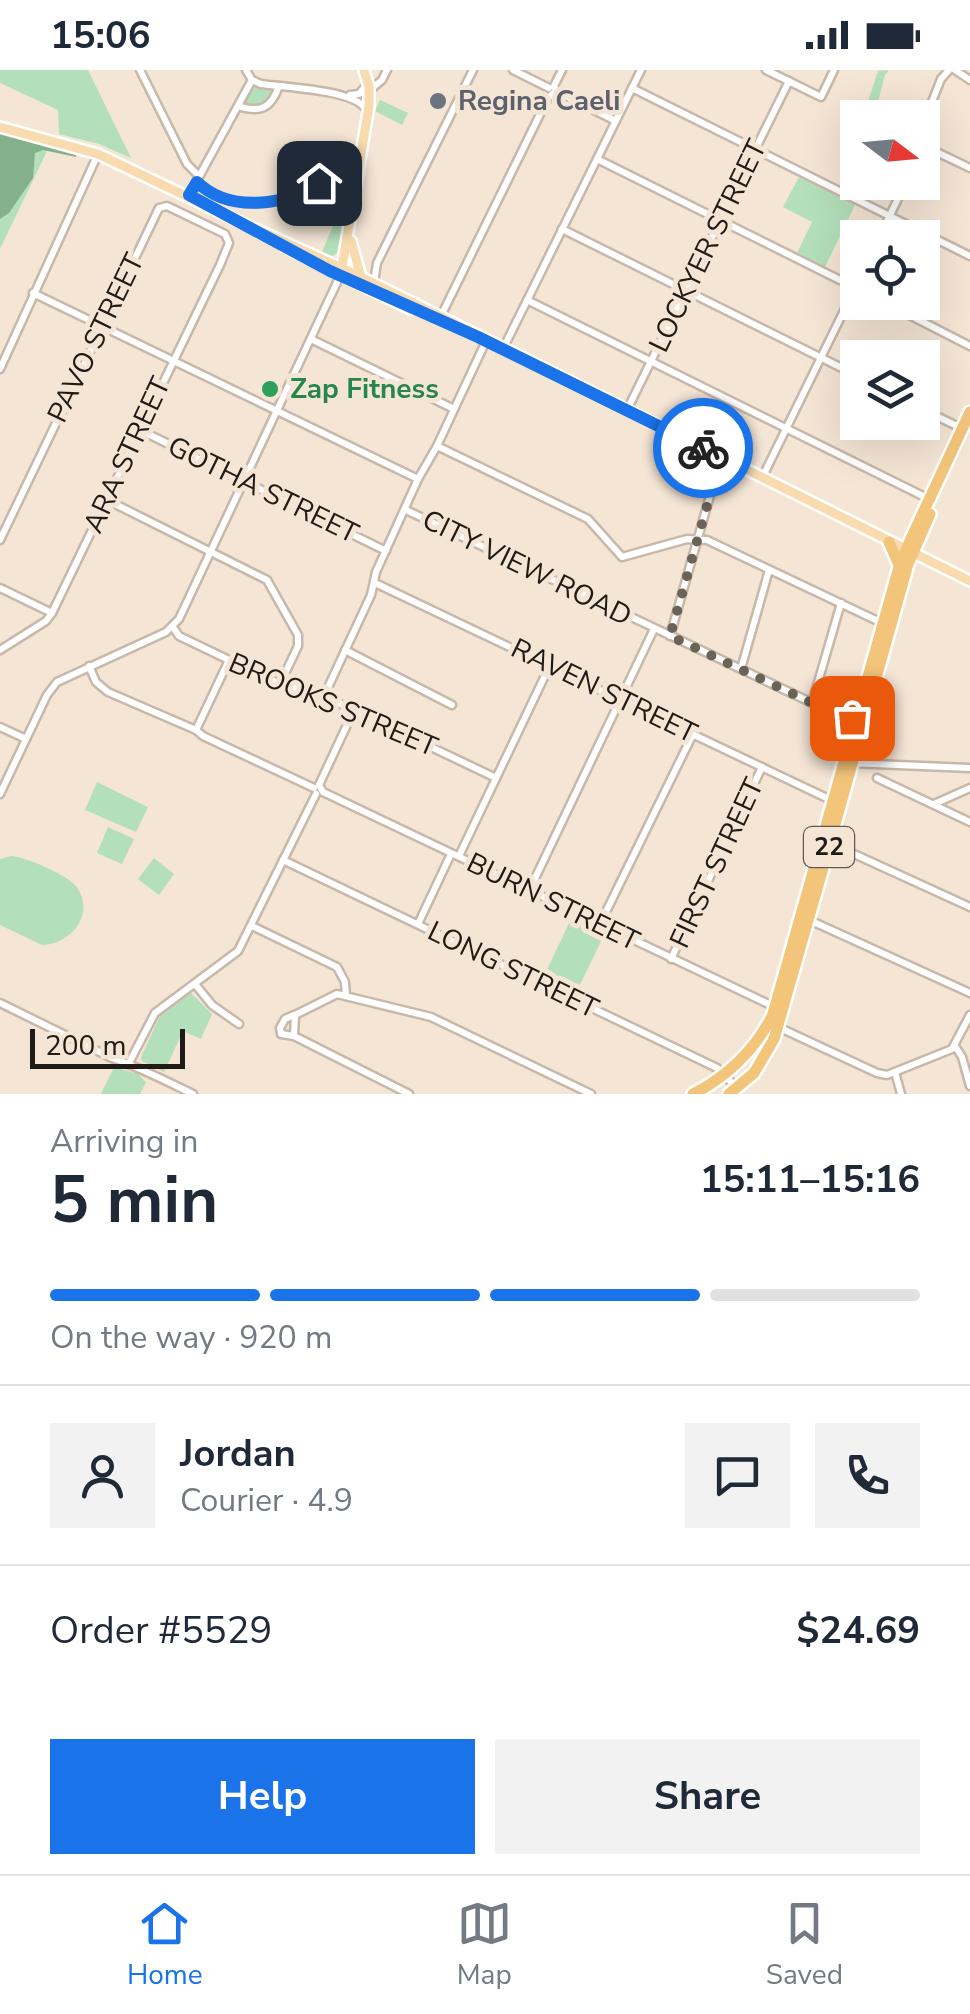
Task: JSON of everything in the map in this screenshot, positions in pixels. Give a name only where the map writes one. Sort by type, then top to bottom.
[{"type":"highway","name":"22","points":[[861,715],[882,623],[970,412]]},
{"type":"highway","name":"22","points":[[909,552],[929,498],[966,426]]},
{"type":"highway","points":[[889,542],[902,569],[923,562]]},
{"type":"highway","name":"22","points":[[805,918],[830,843],[902,569]]},
{"type":"highway","name":"22","points":[[733,1091],[762,1062],[805,918],[833,801],[848,763]]},
{"type":"highway","name":"22","points":[[693,1094],[724,1073],[774,1025]]},
{"type":"main road","points":[[341,272],[350,234],[362,137],[366,90],[363,72]]},
{"type":"main road","points":[[362,137],[366,90]]},
{"type":"main road","points":[[0,127],[98,154],[482,339]]},
{"type":"main road","points":[[350,234],[359,272]]},
{"type":"main road","points":[[341,272],[359,272],[502,350],[970,583]]},
{"type":"main road","points":[[909,552],[970,583]]},
{"type":"street","points":[[140,70],[187,164],[206,190],[227,199],[276,202],[312,188],[350,157],[360,155]]},
{"type":"street","points":[[246,70],[252,80],[360,100],[364,107]]},
{"type":"street","points":[[363,72],[378,79],[386,70]]},
{"type":"street","points":[[339,95],[366,90],[382,80],[386,70]]},
{"type":"street","points":[[359,272],[377,262],[473,70]]},
{"type":"street","points":[[513,70],[616,121]]},
{"type":"street","points":[[440,318],[562,70]]},
{"type":"street","points":[[502,350],[641,70]]},
{"type":"street","points":[[766,70],[820,97],[834,70]]},
{"type":"street","points":[[933,100],[941,79],[952,70],[970,80]]},
{"type":"street","points":[[189,195],[252,80]]},
{"type":"street","name":"LOCKYER STREET","points":[[626,411],[788,81]]},
{"type":"street","points":[[238,106],[253,111],[264,109],[279,86]]},
{"type":"street","points":[[632,88],[970,256]]},
{"type":"street","points":[[940,153],[970,168]]},
{"type":"street","points":[[0,369],[98,154]]},
{"type":"street","points":[[597,158],[840,278]]},
{"type":"street","points":[[888,220],[898,200]]},
{"type":"street","name":"PAVO STREET","points":[[0,540],[162,205],[228,239]]},
{"type":"street","points":[[562,229],[840,367]]},
{"type":"street","name":"ARA STREET","points":[[0,650],[46,621],[52,613],[224,256],[228,239]]},
{"type":"street","points":[[374,283],[377,262]]},
{"type":"street","points":[[0,794],[53,687],[66,676],[173,628],[341,272]]},
{"type":"street","points":[[33,293],[418,479]]},
{"type":"street","points":[[527,300],[929,498]]},
{"type":"street","points":[[762,478],[840,319]]},
{"type":"street","points":[[919,320],[970,346]]},
{"type":"street","points":[[324,696],[482,339]]},
{"type":"street","points":[[312,340],[454,409]]},
{"type":"street","points":[[940,416],[966,426]]},
{"type":"street","name":"GOTHA STREET","points":[[140,430],[386,551]]},
{"type":"street","points":[[437,446],[588,518],[622,557],[687,539],[708,540],[882,623]]},
{"type":"street","points":[[670,636],[721,457]]},
{"type":"street","points":[[106,500],[266,580],[274,588],[298,635],[298,646],[280,684]]},
{"type":"street","name":"CITY VIEW ROAD","points":[[406,510],[844,718],[861,715]]},
{"type":"street","points":[[741,670],[770,570]]},
{"type":"street","name":"RAVEN STREET","points":[[375,582],[833,801]]},
{"type":"street","points":[[0,588],[52,613]]},
{"type":"street","points":[[812,703],[841,604]]},
{"type":"street","name":"BROOKS STREET","points":[[173,628],[179,636],[280,684],[324,696],[496,778]]},
{"type":"street","points":[[530,891],[654,629]]},
{"type":"street","points":[[345,650],[452,705]]},
{"type":"street","points":[[196,730],[229,660]]},
{"type":"street","points":[[418,924],[496,778],[550,664]]},
{"type":"street","name":"BURN STREET","points":[[89,666],[96,682],[108,692],[196,730],[779,1009]]},
{"type":"street","points":[[130,1061],[155,1013],[233,958],[252,926],[354,710]]},
{"type":"street","points":[[0,727],[27,739]]},
{"type":"street","points":[[601,922],[693,734]]},
{"type":"street","points":[[848,763],[970,768]]},
{"type":"street","name":"FIRST STREET","points":[[671,959],[762,766]]},
{"type":"street","points":[[877,778],[970,822]]},
{"type":"street","points":[[932,804],[970,788]]},
{"type":"street","points":[[830,843],[970,907]]},
{"type":"street","name":"LONG STREET","points":[[283,860],[724,1073],[733,1091]]},
{"type":"street","points":[[805,918],[970,993]]},
{"type":"street","points":[[252,926],[338,967],[346,996]]},
{"type":"street","points":[[195,984],[212,1005],[239,1024]]},
{"type":"street","points":[[409,1094],[294,1036],[281,1034],[285,1019],[328,996],[346,996],[431,1017],[591,1094]]},
{"type":"street","points":[[0,1003],[112,1058],[130,1061],[190,1093]]},
{"type":"street","points":[[774,1025],[877,1073],[895,1072],[955,1046],[970,1014]]},
{"type":"street","points":[[294,1036],[295,1015]]},
{"type":"street","points":[[955,1046],[970,1086]]},
{"type":"street","points":[[895,1072],[901,1094]]},
{"type":"green space","points":[[0,70],[88,70],[131,158],[99,144],[59,134],[58,110],[0,83]]},
{"type":"green space","points":[[889,70],[878,100],[869,100],[878,71]]},
{"type":"green space","points":[[256,86],[270,89],[272,96],[265,105],[246,105],[245,100]]},
{"type":"green space","points":[[380,100],[408,113],[402,125],[375,111]]},
{"type":"green space","points":[[0,131],[77,153],[76,157],[43,150],[35,153],[33,178],[9,213],[0,219]]},
{"type":"green space","points":[[0,135],[48,149],[0,249]]},
{"type":"green space","points":[[799,177],[855,205],[848,220],[840,220],[840,236],[825,267],[797,253],[812,222],[783,207]]},
{"type":"green space","points":[[334,223],[344,224],[337,253],[332,256],[322,252]]},
{"type":"green space","points":[[97,782],[148,807],[136,832],[85,810]]},
{"type":"green space","points":[[108,827],[134,839],[122,864],[97,853]]},
{"type":"green space","points":[[11,856],[44,867],[75,885],[81,895],[82,916],[63,939],[42,945],[0,925],[0,859]]},
{"type":"green space","points":[[154,858],[174,874],[159,895],[138,879]]},
{"type":"green space","points":[[571,919],[604,935],[577,991],[544,976]]},
{"type":"green space","points":[[191,993],[212,1014],[201,1039],[183,1031],[164,1072],[142,1061],[160,1016]]},
{"type":"green space","points":[[114,1067],[138,1074],[146,1082],[140,1094],[101,1094]]},
{"type":"way so far","points":[[703,448],[721,457],[670,636],[844,718],[852,718]]},
{"type":"place","name":"Regina Caeli","points":[[438,101]]},
{"type":"place","name":"Zap Fitness","points":[[270,389]]},
{"type":"route","points":[[319,183],[276,202],[227,199],[197,182],[189,195],[330,271],[478,337],[703,448]]}]
